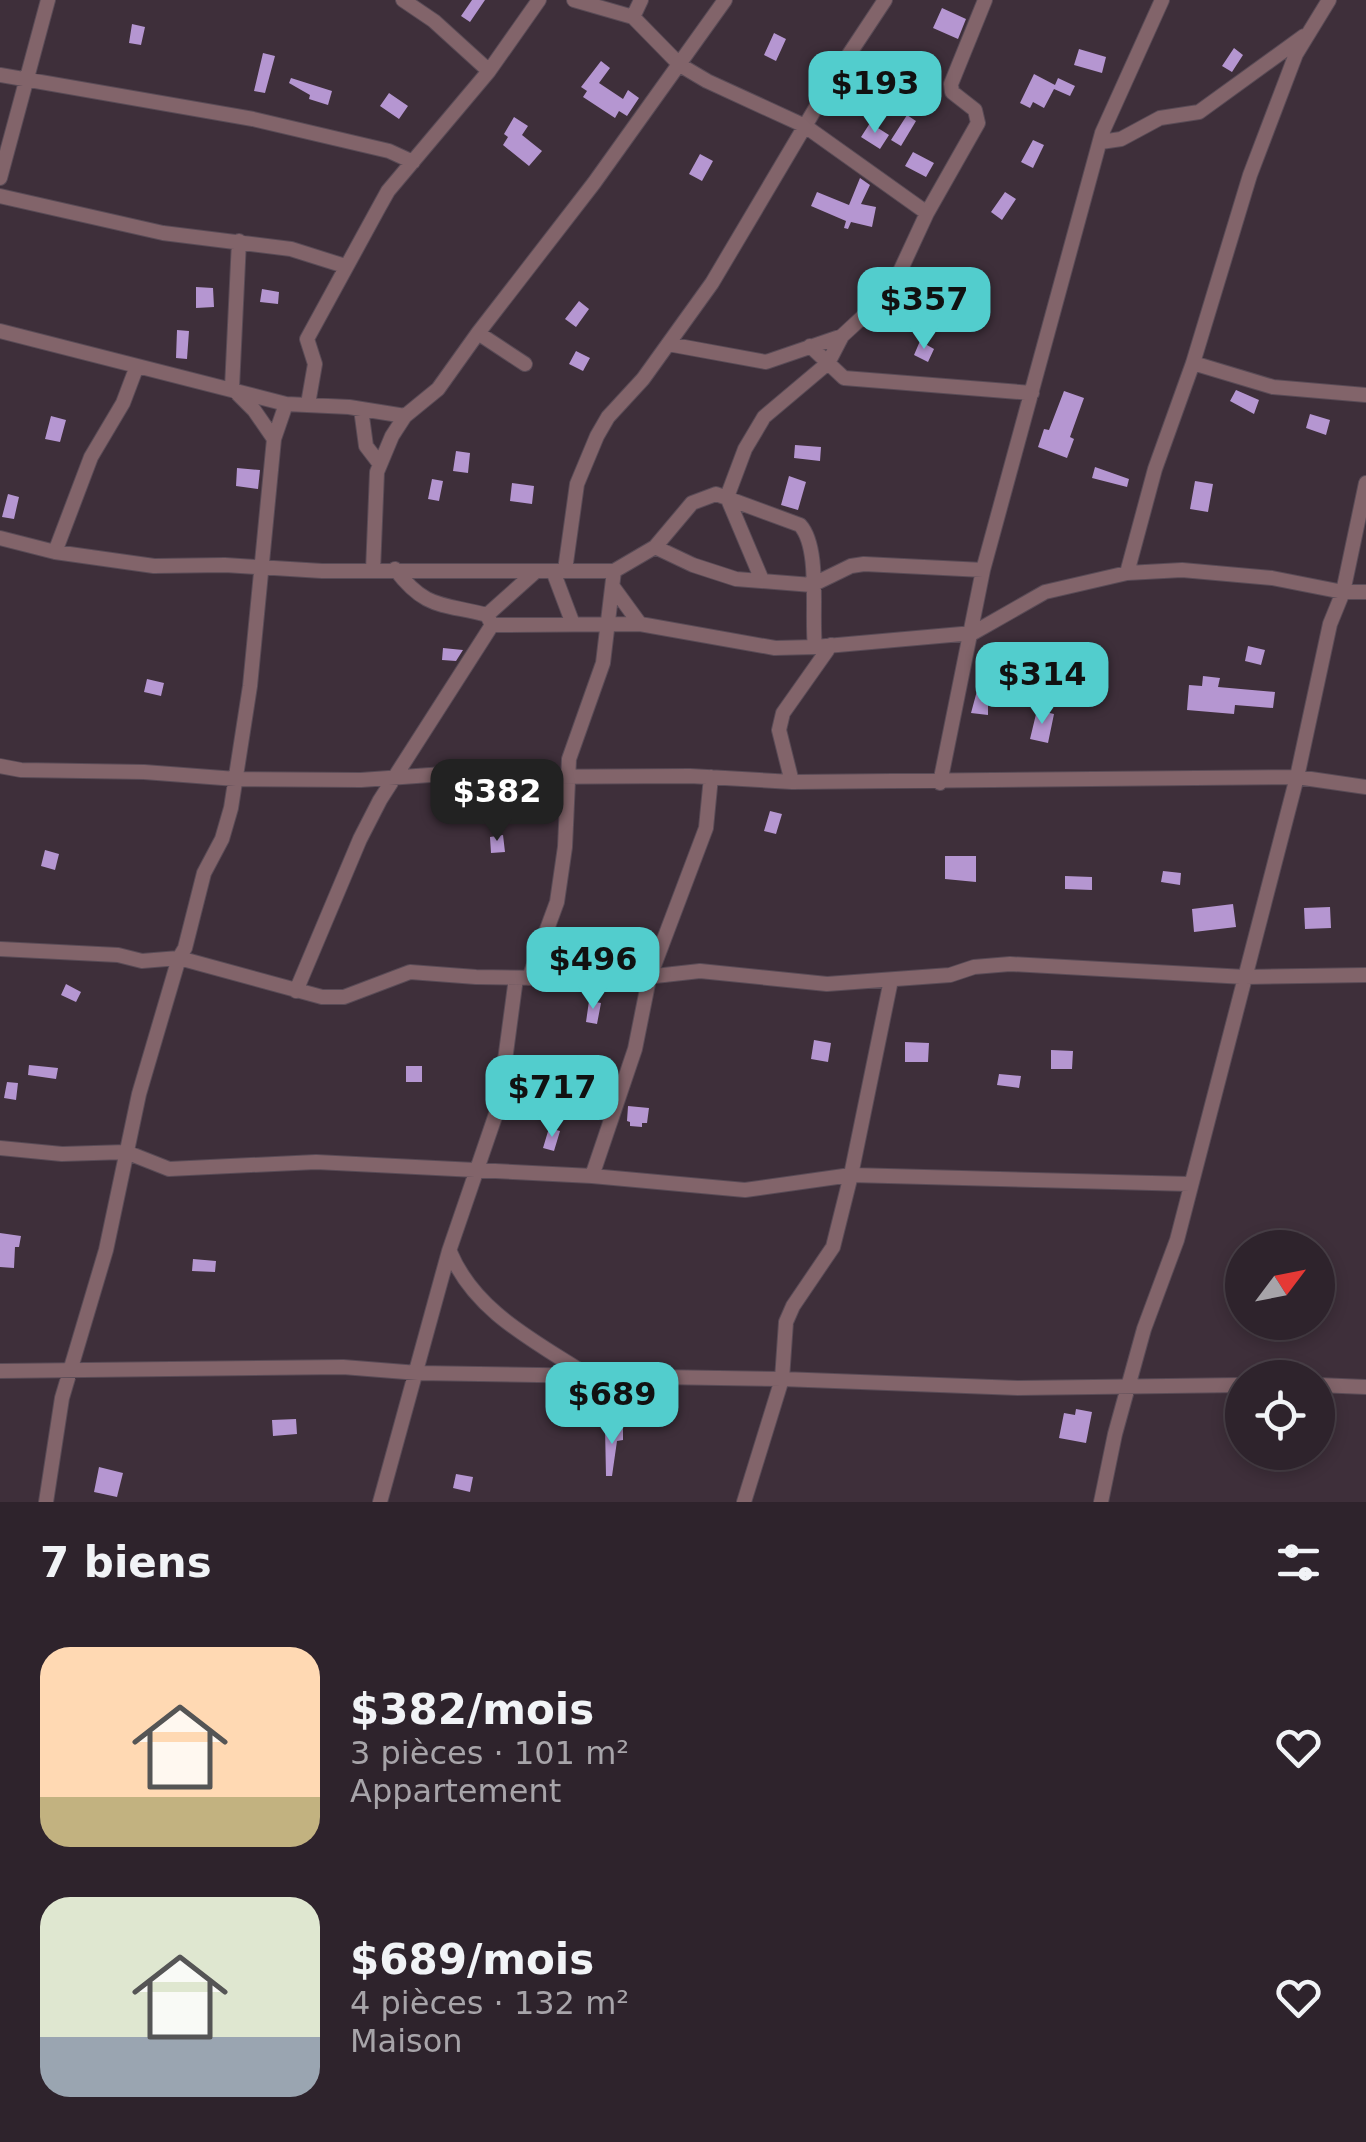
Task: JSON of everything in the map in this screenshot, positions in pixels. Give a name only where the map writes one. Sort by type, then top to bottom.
[{"type":"street","points":[[0,178],[48,0]]},
{"type":"street","points":[[403,0],[434,21],[489,71]]},
{"type":"street","points":[[308,404],[315,364],[308,339],[345,266],[388,191],[489,71],[539,0]]},
{"type":"street","points":[[574,0],[634,17],[680,64],[707,81],[805,126],[927,213]]},
{"type":"street","points":[[634,17],[640,0]]},
{"type":"street","points":[[573,624],[559,571],[578,484],[597,436],[608,417],[644,379],[732,252],[885,0]]},
{"type":"street","points":[[762,580],[727,498],[745,449],[764,417],[828,363],[842,336],[882,300],[896,280],[927,213],[978,123],[975,110],[952,92],[950,84],[985,0]]},
{"type":"street","points":[[940,783],[983,570],[1102,133],[1162,0]]},
{"type":"street","points":[[1127,573],[1155,469],[1192,363],[1233,224],[1278,97],[1329,0]]},
{"type":"street","points":[[373,571],[378,463],[405,416],[438,390],[559,231],[680,64],[718,2]]},
{"type":"street","points":[[1101,142],[1121,139],[1160,118],[1199,112],[1309,32]]},
{"type":"street","points":[[0,75],[254,119],[389,151],[413,162]]},
{"type":"street","points":[[0,196],[137,228],[291,248],[345,266]]},
{"type":"street","points":[[238,241],[232,388],[254,410],[274,440]]},
{"type":"street","points":[[0,330],[286,404],[405,416]]},
{"type":"street","points":[[478,333],[525,364]]},
{"type":"street","points":[[668,344],[766,362],[842,336]]},
{"type":"street","points":[[810,346],[836,373],[852,380],[1032,393]]},
{"type":"street","points":[[1192,363],[1272,387],[1366,395]]},
{"type":"street","points":[[55,552],[91,457],[123,403],[137,366]]},
{"type":"street","points":[[46,1502],[58,1415],[106,1250],[145,1071],[204,872],[222,839],[236,779],[250,686],[274,440],[286,404]]},
{"type":"street","points":[[362,409],[366,446],[378,463]]},
{"type":"street","points":[[1101,1502],[1144,1330],[1177,1240],[1297,777],[1366,483]]},
{"type":"street","points":[[380,1502],[449,1251],[500,1104],[522,978],[557,902],[569,776],[576,738],[603,663],[614,579],[654,547],[692,504],[706,495],[716,494],[806,530],[823,646],[784,712],[779,730],[792,782]]},
{"type":"street","points":[[0,538],[55,552],[154,566],[559,571],[614,579]]},
{"type":"street","points":[[654,547],[736,579],[812,585],[851,566],[864,564],[983,570]]},
{"type":"street","points":[[395,570],[421,598],[490,620],[640,624],[775,648],[972,633],[1044,592],[1127,573],[1182,570],[1366,592]]},
{"type":"street","points":[[296,991],[380,800],[490,620],[535,572]]},
{"type":"street","points":[[614,579],[640,624]]},
{"type":"street","points":[[0,766],[236,779],[569,776],[940,783],[1297,777],[1366,787]]},
{"type":"street","points":[[592,1176],[635,1049],[649,979],[706,828],[711,777]]},
{"type":"street","points":[[361,780],[380,800]]},
{"type":"street","points":[[0,950],[118,955],[142,961],[178,958],[322,998],[344,997],[410,972],[649,979],[700,971],[827,984],[950,976],[974,967],[1010,964],[1245,977],[1366,975]]},
{"type":"street","points":[[744,1502],[782,1379],[786,1322],[834,1247],[891,980]]},
{"type":"street","points":[[0,1148],[62,1154],[126,1152],[168,1169],[316,1162],[592,1176],[745,1190],[851,1175],[1190,1184]]},
{"type":"street","points":[[449,1251],[460,1276],[496,1315],[589,1376]]},
{"type":"street","points":[[0,1370],[343,1367],[418,1373],[782,1379],[1018,1388],[1225,1386]]},
{"type":"street","points":[[1335,1385],[1366,1386]]},
{"type":"building","points":[[472,0],[485,0],[470,22],[461,16]]},
{"type":"building","points":[[942,8],[966,19],[958,39],[933,28]]},
{"type":"building","points":[[132,24],[145,27],[141,45],[129,43]]},
{"type":"building","points":[[774,33],[786,39],[776,61],[764,55]]},
{"type":"building","points":[[1234,48],[1243,55],[1232,72],[1222,66]]},
{"type":"building","points":[[1079,49],[1106,57],[1102,73],[1074,65]]},
{"type":"building","points":[[263,53],[275,56],[265,93],[254,91]]},
{"type":"building","points":[[601,61],[610,68],[599,83],[623,99],[628,90],[639,98],[627,116],[619,111],[615,118],[583,97],[587,91],[581,87]]},
{"type":"building","points":[[1034,74],[1055,85],[1058,78],[1075,86],[1070,96],[1054,89],[1044,108],[1033,102],[1030,108],[1020,103]]},
{"type":"building","points":[[291,78],[332,91],[328,105],[309,99],[310,95],[289,83]]},
{"type":"building","points":[[389,93],[408,106],[399,119],[380,106]]},
{"type":"building","points":[[907,115],[916,121],[901,146],[891,140]]},
{"type":"building","points":[[514,117],[528,126],[522,135],[542,151],[529,166],[503,145],[508,137],[504,134]]},
{"type":"building","points":[[870,123],[889,135],[880,149],[861,137]]},
{"type":"building","points":[[1033,140],[1044,145],[1033,168],[1021,162]]},
{"type":"building","points":[[913,152],[934,163],[926,177],[905,166]]},
{"type":"building","points":[[700,154],[713,161],[702,181],[689,174]]},
{"type":"building","points":[[860,178],[870,185],[861,204],[876,207],[872,227],[851,222],[848,229],[844,228],[846,221],[811,206],[817,192],[849,205]]},
{"type":"building","points":[[1005,192],[1016,199],[1002,220],[991,212]]},
{"type":"building","points":[[196,287],[213,288],[214,307],[196,308]]},
{"type":"building","points":[[262,289],[279,292],[278,304],[260,302]]},
{"type":"building","points":[[960,298],[973,305],[967,316],[954,309]]},
{"type":"building","points":[[579,301],[589,309],[576,327],[565,319]]},
{"type":"building","points":[[177,330],[189,331],[187,359],[176,358]]},
{"type":"building","points":[[920,341],[934,349],[928,362],[914,355]]},
{"type":"building","points":[[576,351],[590,358],[583,371],[569,364]]},
{"type":"building","points":[[1236,390],[1259,400],[1254,414],[1230,401]]},
{"type":"building","points":[[1064,391],[1084,398],[1067,458],[1038,447]]},
{"type":"building","points":[[1310,414],[1330,420],[1326,435],[1306,428]]},
{"type":"building","points":[[51,416],[66,420],[60,442],[45,439]]},
{"type":"building","points":[[795,445],[821,447],[820,461],[794,458]]},
{"type":"building","points":[[456,451],[470,453],[468,473],[453,471]]},
{"type":"building","points":[[1095,467],[1129,479],[1127,487],[1092,478]]},
{"type":"building","points":[[237,468],[260,470],[258,489],[236,486]]},
{"type":"building","points":[[789,476],[806,482],[798,510],[781,505]]},
{"type":"building","points":[[432,479],[443,481],[439,501],[428,499]]},
{"type":"building","points":[[1195,481],[1213,484],[1208,512],[1190,509]]},
{"type":"building","points":[[512,483],[534,486],[532,504],[510,501]]},
{"type":"building","points":[[8,494],[19,497],[14,519],[2,517]]},
{"type":"building","points":[[1248,646],[1265,650],[1261,665],[1245,661]]},
{"type":"building","points":[[443,648],[463,650],[456,661],[442,660]]},
{"type":"building","points":[[981,676],[1029,676],[1028,690],[1014,691],[1014,698],[988,696],[988,715],[971,713]]},
{"type":"building","points":[[1203,676],[1220,678],[1218,687],[1275,692],[1273,708],[1235,705],[1234,714],[1187,710],[1189,685],[1202,686]]},
{"type":"building","points":[[147,679],[164,683],[161,696],[144,692]]},
{"type":"building","points":[[1037,710],[1054,714],[1048,743],[1030,739]]},
{"type":"building","points":[[770,811],[782,814],[776,834],[764,831]]},
{"type":"building","points":[[503,835],[505,852],[491,853],[490,837]]},
{"type":"building","points":[[45,850],[59,854],[55,870],[41,866]]},
{"type":"building","points":[[945,856],[976,856],[976,882],[945,879]]},
{"type":"building","points":[[1163,871],[1181,873],[1180,885],[1161,882]]},
{"type":"building","points":[[1065,876],[1092,877],[1092,890],[1065,889]]},
{"type":"building","points":[[1233,904],[1236,927],[1194,932],[1192,909]]},
{"type":"building","points":[[1330,907],[1331,928],[1305,929],[1304,908]]},
{"type":"building","points":[[66,984],[81,992],[76,1002],[61,995]]},
{"type":"building","points":[[589,1001],[601,1003],[597,1024],[586,1022]]},
{"type":"building","points":[[814,1040],[831,1043],[828,1062],[811,1059]]},
{"type":"building","points":[[905,1042],[929,1043],[928,1062],[905,1062]]},
{"type":"building","points":[[1051,1050],[1073,1051],[1072,1069],[1051,1069]]},
{"type":"building","points":[[29,1065],[58,1068],[56,1079],[28,1075]]},
{"type":"building","points":[[406,1066],[422,1066],[422,1082],[406,1082]]},
{"type":"building","points":[[999,1074],[1021,1076],[1019,1088],[997,1085]]},
{"type":"building","points":[[7,1082],[18,1083],[16,1100],[4,1098]]},
{"type":"building","points":[[628,1106],[649,1108],[647,1123],[642,1123],[642,1127],[630,1126]]},
{"type":"building","points":[[549,1128],[560,1131],[554,1151],[543,1148]]},
{"type":"building","points":[[0,1233],[21,1236],[19,1247],[15,1247],[14,1268],[0,1267]]},
{"type":"building","points":[[193,1259],[216,1261],[215,1272],[192,1271]]},
{"type":"building","points":[[1076,1409],[1092,1412],[1086,1443],[1059,1438],[1064,1413],[1075,1415]]},
{"type":"building","points":[[296,1419],[297,1434],[273,1436],[272,1420]]},
{"type":"building","points":[[605,1427],[623,1427],[612,1476],[606,1476]]},
{"type":"building","points":[[99,1467],[123,1473],[117,1497],[94,1492]]},
{"type":"building","points":[[456,1474],[473,1477],[470,1492],[453,1488]]}]
